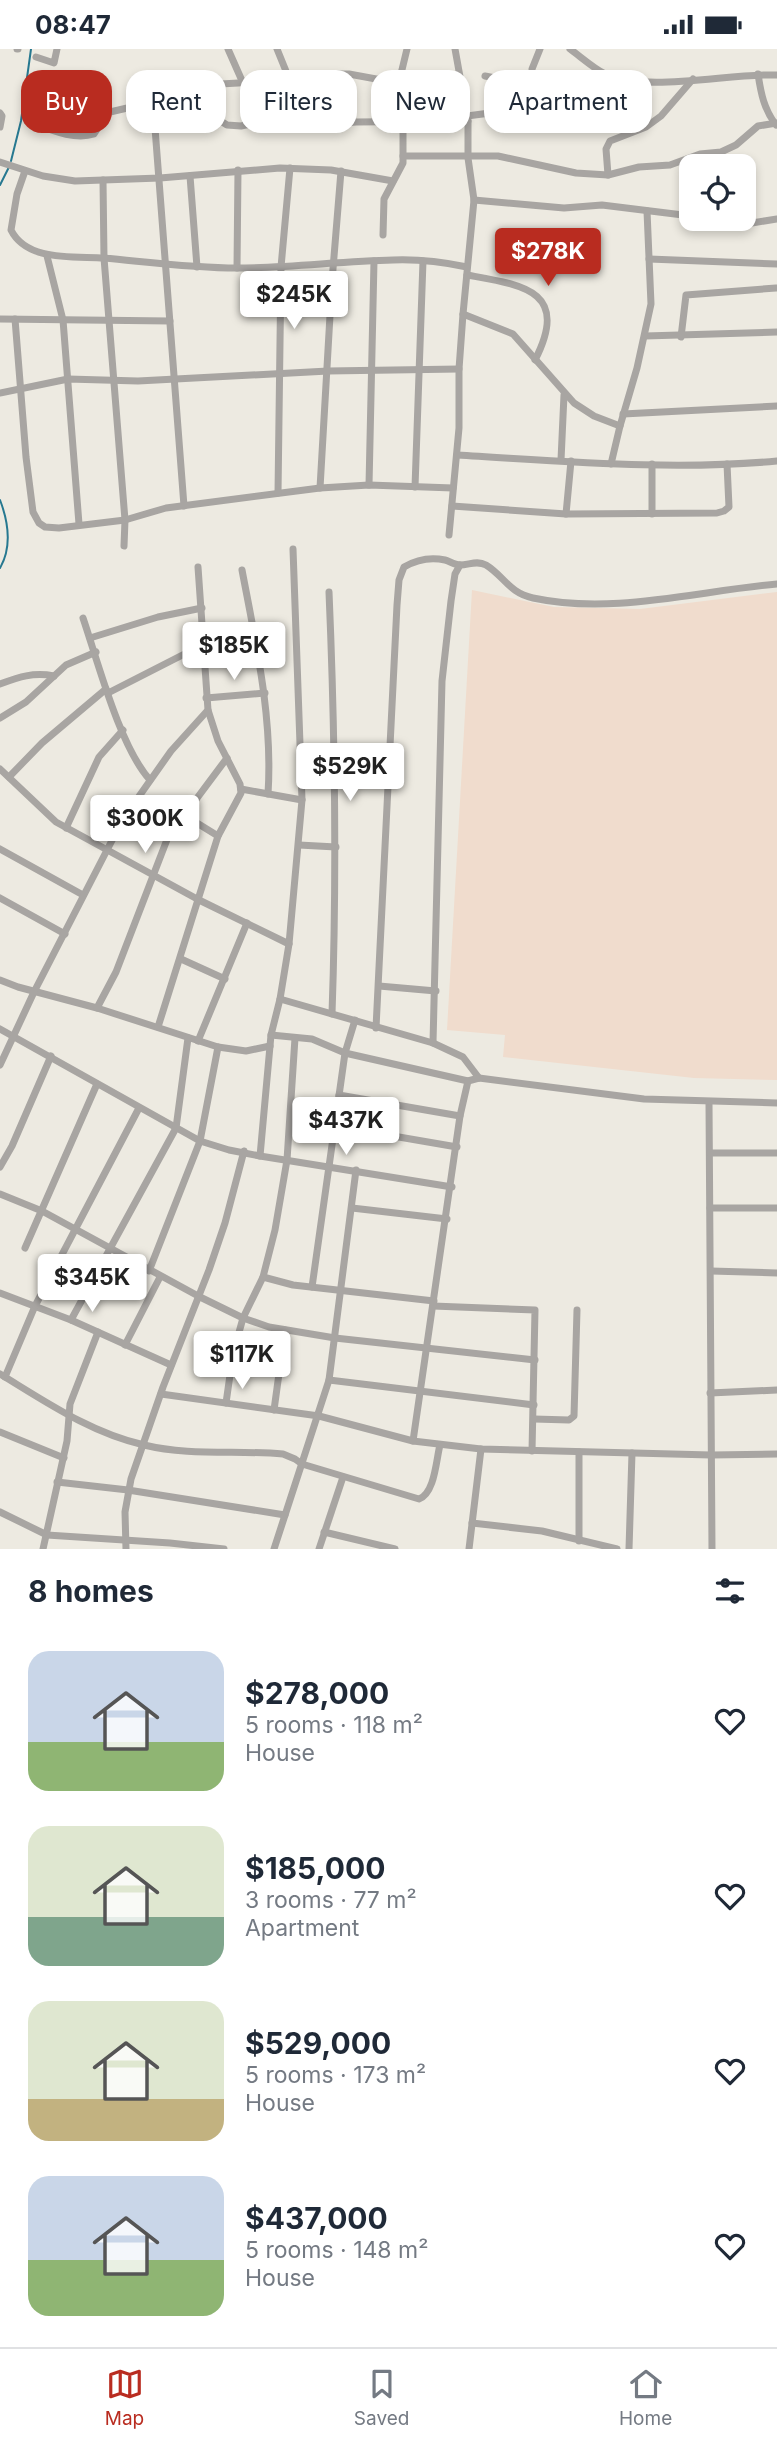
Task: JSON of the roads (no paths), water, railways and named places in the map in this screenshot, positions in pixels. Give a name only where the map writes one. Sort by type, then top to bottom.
[{"type":"street","points":[[36,57],[54,63],[57,49]]},
{"type":"street","points":[[228,49],[240,76]]},
{"type":"street","points":[[276,49],[285,70]]},
{"type":"street","points":[[402,70],[407,49]]},
{"type":"street","points":[[455,49],[459,70]]},
{"type":"street","points":[[532,70],[540,49]]},
{"type":"street","points":[[571,49],[605,74],[622,79],[646,82],[777,75]]},
{"type":"street","points":[[403,156],[498,156],[576,173],[608,175],[639,167],[670,165],[700,154],[721,152],[736,145],[758,126],[776,124],[762,101],[758,74]]},
{"type":"street","points":[[608,175],[606,149],[610,141],[646,127],[661,116],[693,79]]},
{"type":"street","points":[[0,113],[0,127]]},
{"type":"street","points":[[226,124],[241,127],[256,123],[371,123]]},
{"type":"street","points":[[66,133],[92,133]]},
{"type":"street","points":[[156,133],[184,506]]},
{"type":"street","points":[[383,235],[383,205],[401,170],[403,133]]},
{"type":"street","points":[[449,535],[457,455],[463,314],[474,199],[467,133]]},
{"type":"street","points":[[0,162],[65,180],[160,178],[290,168],[341,171],[393,181]]},
{"type":"street","points":[[278,493],[281,267],[290,168]]},
{"type":"street","points":[[237,268],[238,170]]},
{"type":"street","points":[[25,171],[17,194],[11,230],[21,242],[47,256],[237,268],[393,260],[423,261],[515,284],[533,293],[542,303],[548,318],[548,331],[536,360]]},
{"type":"street","points":[[320,488],[341,171]]},
{"type":"street","points":[[190,176],[197,267]]},
{"type":"street","points":[[103,180],[104,258],[125,520],[124,546]]},
{"type":"street","points":[[474,199],[564,208],[602,205],[679,215]]},
{"type":"street","points":[[611,464],[651,304],[647,211]]},
{"type":"street","points":[[756,222],[777,219]]},
{"type":"street","points":[[47,256],[63,320],[79,524]]},
{"type":"street","points":[[649,260],[777,264]]},
{"type":"street","points":[[369,485],[374,261]]},
{"type":"street","points":[[415,487],[423,261]]},
{"type":"street","points":[[681,337],[686,295],[776,288]]},
{"type":"street","points":[[463,314],[513,334],[565,395],[584,410],[620,426]]},
{"type":"street","points":[[0,319],[170,321]]},
{"type":"street","points":[[15,319],[26,457],[36,518],[45,527],[125,520],[184,506],[320,488],[369,485],[453,488]]},
{"type":"street","points":[[645,336],[777,332]]},
{"type":"street","points":[[0,393],[68,379],[174,380],[328,371],[459,369]]},
{"type":"street","points":[[561,460],[565,395]]},
{"type":"street","points":[[623,414],[777,406]]},
{"type":"street","points":[[457,455],[611,464],[777,461]]},
{"type":"street","points":[[566,514],[571,461]]},
{"type":"street","points":[[652,514],[653,464]]},
{"type":"street","points":[[452,506],[566,514],[724,511],[729,507],[730,498],[727,464]]},
{"type":"street","points":[[260,1156],[271,1035],[289,944],[302,800],[293,549]]},
{"type":"street","points":[[376,1028],[399,580],[404,567],[421,560],[436,558],[460,565],[479,563],[517,593],[554,601],[650,602],[777,584]]},
{"type":"street","points":[[433,1043],[442,681],[450,601],[455,574],[460,565]]},
{"type":"street","points":[[159,1027],[218,836],[240,797],[241,789],[218,741],[208,711],[198,567]]},
{"type":"street","points":[[242,570],[265,693],[270,750],[268,794]]},
{"type":"street","points":[[328,592],[335,730],[337,847],[332,1014]]},
{"type":"street","points":[[90,638],[158,617],[202,608]]},
{"type":"street","points":[[83,618],[107,691],[135,761],[150,780]]},
{"type":"street","points":[[9,777],[42,743],[107,691],[204,644]]},
{"type":"street","points":[[0,718],[26,702],[74,660],[96,652]]},
{"type":"street","points":[[0,684],[32,674],[54,677]]},
{"type":"street","points":[[206,698],[265,693]]},
{"type":"street","points":[[0,1065],[83,895],[133,802],[171,751],[208,711]]},
{"type":"street","points":[[66,828],[99,757],[123,730]]},
{"type":"street","points":[[97,1008],[116,972],[168,837],[227,758]]},
{"type":"street","points":[[0,769],[41,810],[66,828],[199,900],[289,944]]},
{"type":"street","points":[[241,789],[302,800]]},
{"type":"street","points":[[184,815],[218,836]]},
{"type":"street","points":[[299,845],[337,847]]},
{"type":"street","points":[[0,849],[83,895]]},
{"type":"street","points":[[0,898],[65,934]]},
{"type":"street","points":[[198,1041],[247,923]]},
{"type":"street","points":[[181,959],[225,979]]},
{"type":"street","points":[[0,980],[218,1047],[246,1051],[270,1046]]},
{"type":"street","points":[[379,986],[436,991]]},
{"type":"street","points":[[280,999],[433,1043],[463,1057],[480,1078]]},
{"type":"street","points":[[312,1287],[345,1053],[355,1020]]},
{"type":"street","points":[[0,1029],[200,1141],[260,1156],[452,1187]]},
{"type":"street","points":[[271,1035],[312,1039],[345,1053],[468,1081],[480,1078],[601,1095],[709,1103],[777,1103]]},
{"type":"street","points":[[71,1320],[176,1128],[188,1038]]},
{"type":"street","points":[[226,1403],[235,1347],[243,1318],[262,1277],[275,1230],[287,1160],[295,1038]]},
{"type":"street","points":[[149,1271],[200,1141],[218,1047]]},
{"type":"street","points":[[0,1167],[12,1146],[51,1056]]},
{"type":"street","points":[[413,1441],[452,1187],[460,1116],[468,1081]]},
{"type":"street","points":[[24,1248],[97,1084]]},
{"type":"street","points":[[339,1095],[460,1116]]},
{"type":"street","points":[[709,1103],[712,1549]]},
{"type":"street","points":[[138,1108],[74,1229],[2,1376],[70,1418],[144,1445],[201,1452],[283,1454],[302,1464],[419,1499],[428,1493],[440,1445]]},
{"type":"street","points":[[335,1126],[457,1147]]},
{"type":"street","points":[[126,1549],[125,1512],[128,1490],[171,1365],[200,1297],[225,1223],[244,1151]]},
{"type":"street","points":[[710,1153],[777,1153]]},
{"type":"street","points":[[274,1549],[329,1380],[356,1170]]},
{"type":"street","points":[[0,1193],[42,1211],[160,1277],[243,1318],[285,1331],[535,1360]]},
{"type":"street","points":[[352,1208],[447,1219]]},
{"type":"street","points":[[710,1208],[777,1208]]},
{"type":"street","points":[[710,1271],[777,1273]]},
{"type":"street","points":[[125,1345],[160,1277]]},
{"type":"street","points":[[262,1277],[312,1287],[433,1303],[532,1308],[536,1312],[532,1451]]},
{"type":"street","points":[[0,1293],[71,1320],[171,1365]]},
{"type":"street","points":[[534,1419],[569,1420],[574,1416],[577,1310]]},
{"type":"street","points":[[274,1410],[285,1331]]},
{"type":"street","points":[[43,1549],[64,1458],[70,1404],[98,1332]]},
{"type":"street","points":[[329,1380],[534,1405]]},
{"type":"street","points":[[710,1393],[777,1390]]},
{"type":"street","points":[[161,1394],[318,1416],[413,1441],[481,1449],[711,1455],[777,1454]]},
{"type":"street","points":[[0,1432],[64,1458]]},
{"type":"street","points":[[469,1549],[481,1449]]},
{"type":"street","points":[[579,1452],[579,1541]]},
{"type":"street","points":[[629,1549],[632,1453]]},
{"type":"street","points":[[318,1549],[343,1477]]},
{"type":"street","points":[[57,1482],[128,1490],[285,1515]]},
{"type":"street","points":[[0,1512],[47,1535],[126,1539],[224,1549]]},
{"type":"street","points":[[472,1523],[542,1531],[617,1549]]},
{"type":"street","points":[[324,1532],[395,1549]]},
{"type":"waterway","points":[[11,161],[21,121],[31,49]]},
{"type":"waterway","points":[[0,185],[9,167]]},
{"type":"waterway","points":[[0,500],[8,534],[0,568]]}]
